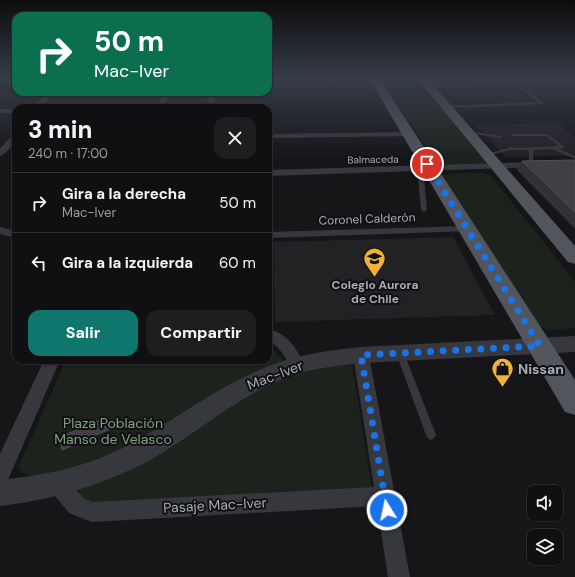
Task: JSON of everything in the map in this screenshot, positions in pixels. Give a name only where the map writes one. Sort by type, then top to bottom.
[{"type":"main road","points":[[391,105],[409,134],[426,169],[468,229],[575,404]]},
{"type":"main road","points":[[447,107],[575,258]]},
{"type":"street","points":[[0,111],[12,111]]},
{"type":"street","points":[[272,136],[409,134]]},
{"type":"street","points":[[1,152],[12,141]]},
{"type":"street","name":"Balmaceda","points":[[272,173],[546,165]]},
{"type":"street","name":"Coronel Calderón","points":[[272,234],[468,229]]},
{"type":"street","points":[[0,230],[12,234]]},
{"type":"street","points":[[272,336],[277,338],[286,346],[297,365]]},
{"type":"street","name":"Mac-Iver","points":[[0,493],[58,484],[102,471],[126,460],[173,433],[244,387],[297,365],[328,358],[361,355],[575,344]]},
{"type":"street","points":[[361,355],[399,577]]},
{"type":"street","points":[[0,475],[50,364]]},
{"type":"street","name":"Pasaje Mac-Iver","points":[[58,484],[76,506],[92,512],[385,496]]},
{"type":"lane","points":[[447,107],[486,105]]},
{"type":"lane","points":[[468,132],[502,136]]},
{"type":"lane","points":[[487,155],[511,148],[531,149],[563,147],[547,135],[513,135]]},
{"type":"lane","points":[[553,148],[573,162]]},
{"type":"lane","points":[[531,149],[531,165]]},
{"type":"lane","points":[[424,210],[420,177],[426,169]]},
{"type":"lane","points":[[400,353],[430,435]]},
{"type":"shaded area","points":[[558,123],[575,137],[575,155],[506,158],[476,125]]},
{"type":"shaded area","name":"Colegio Aurora de Chile","points":[[453,237],[495,315],[275,322],[273,242]]},
{"type":"green space","points":[[398,105],[442,105],[491,164],[438,166]]},
{"type":"green space","points":[[482,172],[492,177],[575,282],[575,328],[547,330],[533,322],[441,175]]},
{"type":"green space","name":"Plaza Población Manso de Velasco","points":[[272,349],[295,372],[308,367],[352,364],[372,489],[95,504],[26,475],[18,468],[64,364],[272,364]]},
{"type":"building","points":[[575,160],[575,212],[522,161]]},
{"type":"building","points":[[105,418],[110,429],[62,450],[60,437]]},
{"type":"place","name":"Colegio Aurora de Chile","points":[[375,278]]},
{"type":"place","name":"Nissan","points":[[502,388]]},
{"type":"route","points":[[387,510],[361,355],[540,346],[427,164]]}]
